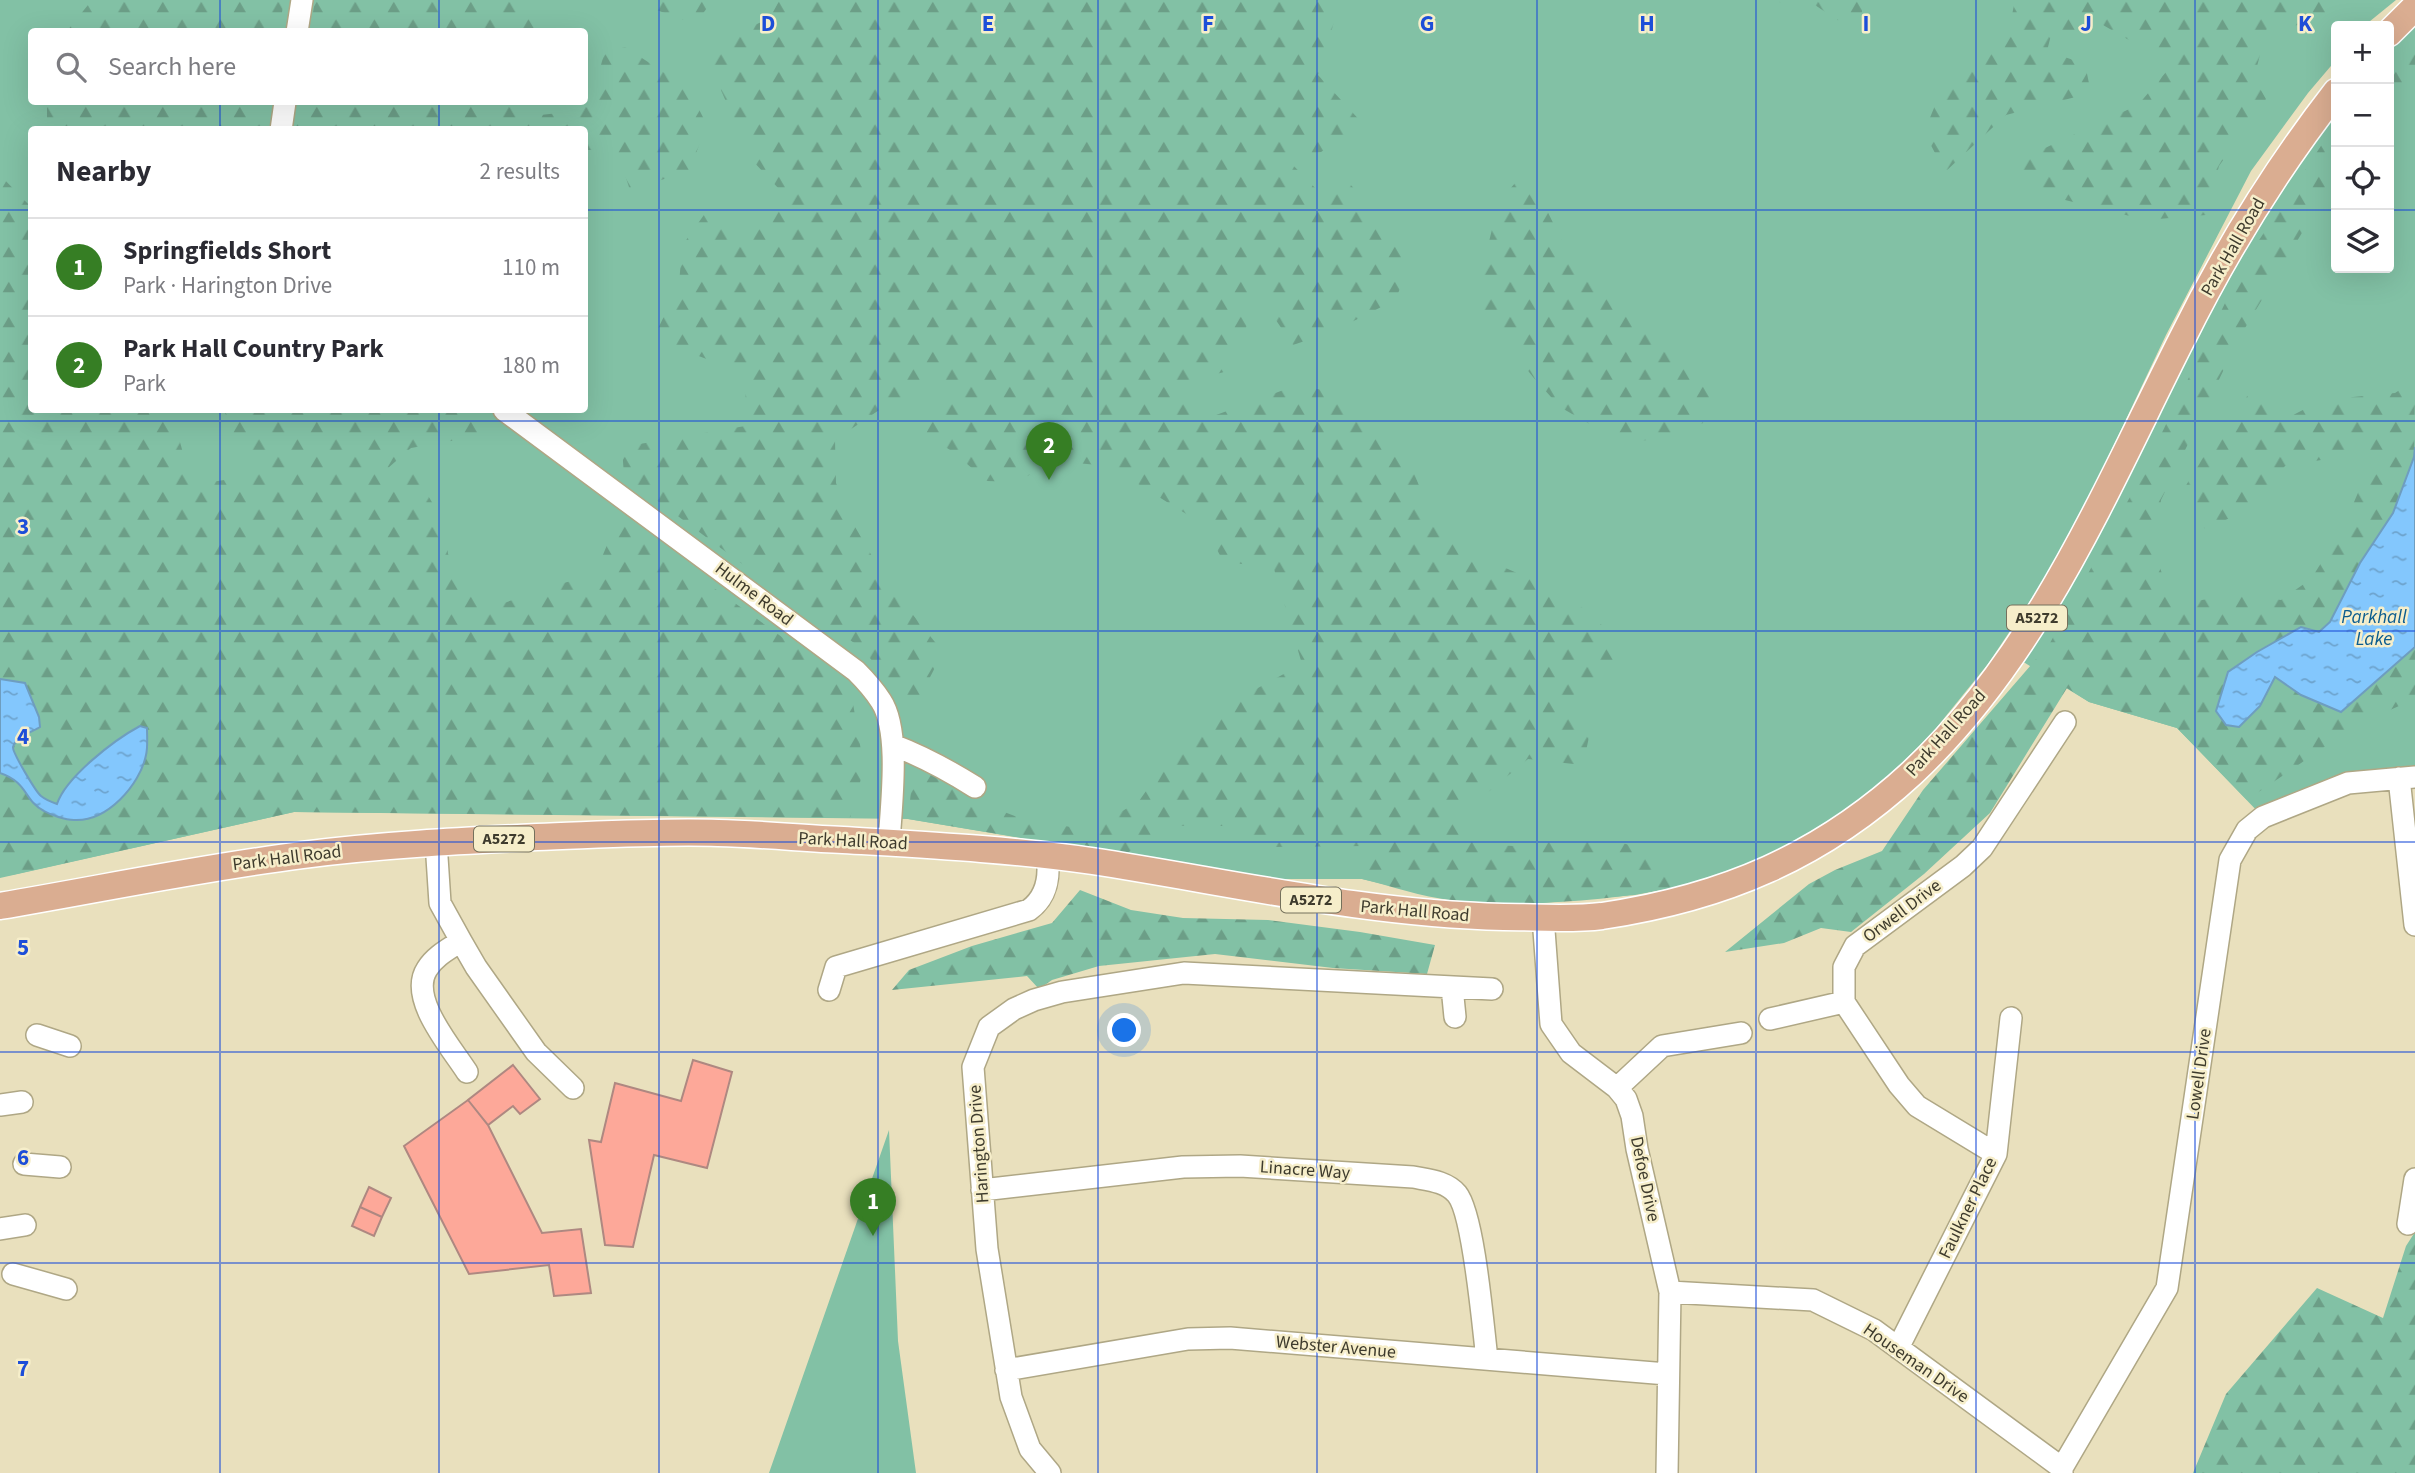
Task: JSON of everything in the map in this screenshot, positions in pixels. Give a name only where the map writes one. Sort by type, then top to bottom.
[{"type":"main road","points":[[2394,28],[2415,7]]},
{"type":"main road","name":"Park Hall Road","points":[[0,906],[302,855],[436,842],[623,833],[719,833],[987,848],[1223,882],[1322,901],[1464,916],[1597,917],[1725,888],[1812,849],[1874,807],[1919,767],[1972,708],[2012,655],[2046,603],[2074,554],[2215,277],[2282,164],[2331,99]]},
{"type":"street","points":[[298,28],[302,0]]},
{"type":"street","points":[[282,126],[285,105]]},
{"type":"street","name":"Hulme Road","points":[[508,413],[856,671],[883,702],[893,745],[889,843]]},
{"type":"street","name":"Orwell Drive","points":[[1844,1002],[1844,967],[1855,946],[1963,866],[1982,848],[2065,722]]},
{"type":"street","points":[[893,745],[951,771],[975,787]]},
{"type":"street","points":[[2407,778],[2415,925]]},
{"type":"street","name":"Lowell Drive","points":[[2062,1471],[2167,1288],[2230,860],[2247,830],[2263,817],[2348,783],[2407,778]]},
{"type":"street","points":[[436,842],[440,903],[461,941],[476,967],[536,1052],[573,1088]]},
{"type":"street","points":[[829,990],[835,967],[1029,910],[1037,904],[1048,881],[1048,856]]},
{"type":"street","name":"Defoe Drive","points":[[1543,917],[1551,1024],[1571,1053],[1617,1088],[1626,1099],[1632,1116],[1670,1292],[1667,1473]]},
{"type":"street","points":[[461,941],[445,951],[426,969],[421,985],[424,1003],[467,1072]]},
{"type":"street","name":"Harington Drive","points":[[1050,1473],[1031,1449],[1011,1396],[988,1249],[973,1067],[989,1027],[1014,1009],[1062,992],[1184,973],[1492,989]]},
{"type":"street","points":[[1452,986],[1455,1017]]},
{"type":"street","points":[[1770,1019],[1844,1002],[1899,1085],[1917,1105],[1996,1154]]},
{"type":"street","name":"Faulkner Place","points":[[1898,1348],[1996,1154],[2011,1018]]},
{"type":"street","points":[[1617,1088],[1661,1046],[1741,1033]]},
{"type":"street","points":[[37,1035],[70,1045]]},
{"type":"street","points":[[0,1105],[22,1102]]},
{"type":"street","points":[[24,1164],[60,1167]]},
{"type":"street","name":"Linacre Way","points":[[982,1190],[1183,1167],[1267,1167],[1413,1177],[1438,1182],[1458,1195],[1463,1205],[1473,1251],[1487,1359]]},
{"type":"street","points":[[2408,1224],[2415,1179]]},
{"type":"street","points":[[0,1229],[25,1225]]},
{"type":"street","points":[[13,1274],[66,1289]]},
{"type":"street","name":"Houseman Drive","points":[[1670,1292],[1813,1300],[1874,1330],[2062,1471]]},
{"type":"street","name":"Webster Avenue","points":[[1006,1370],[1188,1339],[1230,1338],[1667,1374]]},
{"type":"green space","points":[[0,0],[2396,0],[2370,21],[2331,21],[2331,66],[2251,171],[2166,335],[2064,550],[1988,664],[1933,732],[1877,788],[1825,827],[1761,861],[1699,883],[1635,895],[1531,904],[1449,900],[1362,879],[1264,879],[908,819],[294,812],[0,878]]},
{"type":"green space","points":[[92,0],[284,0],[279,28],[69,28]]},
{"type":"green space","points":[[315,0],[538,0],[539,12],[550,28],[310,28]]},
{"type":"green space","points":[[629,0],[713,0],[695,24]]},
{"type":"green space","points":[[779,0],[1338,0],[1338,9],[1318,75],[1364,125],[1321,152],[1289,161],[1319,192],[1350,184],[1414,257],[1395,300],[1334,331],[1293,345],[1258,294],[1231,370],[1188,382],[1200,421],[1297,385],[1343,394],[1366,425],[1412,468],[1430,513],[1492,562],[1569,596],[1605,628],[1621,660],[1556,708],[1592,723],[1583,765],[1528,759],[1457,818],[1478,844],[1531,847],[1582,834],[1639,847],[1676,887],[1564,902],[1451,900],[1362,879],[1365,846],[1266,847],[1223,826],[1162,826],[1125,855],[908,819],[914,764],[978,802],[1025,820],[1091,830],[1139,801],[1201,718],[1232,698],[1256,689],[1302,664],[1274,569],[1223,561],[1204,525],[1109,466],[1054,461],[1017,482],[987,481],[953,452],[926,434],[946,378],[888,404],[835,440],[836,483],[854,525],[888,584],[943,652],[927,683],[916,716],[862,648],[804,610],[624,476],[622,447],[751,425],[742,378],[712,361],[653,339],[679,285],[682,246],[706,212],[744,234],[779,189],[752,160],[720,88],[702,56],[731,36],[770,18]]},
{"type":"green space","points":[[1751,0],[1863,0],[1861,23],[1837,20],[1815,5]]},
{"type":"green space","points":[[2015,0],[2357,0],[2331,22],[2267,28],[2254,78],[2266,99],[2219,166],[2206,215],[2146,220],[2057,198],[2006,166],[2138,105],[2172,65],[2103,25],[2051,35],[2047,51],[2085,64],[2091,93],[2006,115],[1945,172],[1924,132],[1939,96],[1985,58],[2010,25]]},
{"type":"green space","points":[[2415,9],[2415,777],[2348,783],[2263,817],[2177,728],[2089,702],[2012,655],[2210,285],[2331,101],[2331,273],[2394,273],[2394,28]]},
{"type":"green space","points":[[2415,35],[2415,67],[2394,96],[2394,84],[2394,58]]},
{"type":"green space","points":[[625,47],[688,88],[707,125],[689,171],[630,190],[625,175],[601,150],[588,150],[588,126],[294,126],[298,105],[518,105],[522,117],[577,111],[581,105],[588,105],[588,96],[596,85],[604,53]]},
{"type":"green space","points":[[47,105],[265,105],[262,126],[47,126]]},
{"type":"green space","points":[[2331,131],[2331,184],[2239,338],[2161,500],[2155,552],[2172,605],[2238,594],[2281,600],[2311,579],[2342,530],[2376,451],[2285,466],[2248,510],[2205,529],[2182,492],[2218,433],[2256,385],[2280,422],[2322,400],[2395,393],[2415,380],[2414,457],[2393,513],[2360,563],[2330,622],[2320,632],[2301,627],[2257,652],[2229,672],[2260,706],[2275,677],[2301,695],[2341,712],[2415,647],[2415,699],[2358,724],[2247,800],[2177,728],[2089,702],[2067,688],[1990,813],[1924,874],[1851,932],[1821,928],[1784,943],[1725,952],[1809,884],[1882,851],[1923,790],[2050,643],[2136,486],[2246,260]]},
{"type":"green space","points":[[1527,170],[1563,243],[1590,282],[1718,387],[1703,423],[1671,439],[1632,441],[1593,426],[1560,407],[1480,311],[1484,262],[1499,201]]},
{"type":"green space","points":[[0,175],[28,204],[28,413],[172,413],[192,485],[250,476],[225,413],[474,413],[502,432],[411,448],[380,475],[413,470],[446,526],[448,554],[483,610],[563,583],[594,576],[618,519],[850,686],[864,768],[850,818],[294,812],[0,876]]},
{"type":"green space","points":[[1080,890],[1131,910],[1183,918],[1268,920],[1435,945],[1427,974],[1333,968],[1215,954],[1099,966],[1052,980],[1039,989],[1027,976],[892,990],[909,970],[972,946],[1052,923]]},
{"type":"green space","points":[[889,1130],[898,1341],[916,1473],[769,1473]]},
{"type":"green space","points":[[2415,1232],[2415,1473],[2193,1473],[2226,1394],[2317,1288],[2383,1318],[2406,1246]]},
{"type":"water","name":"Parkhall Lake","points":[[2415,447],[2415,647],[2341,712],[2301,695],[2275,677],[2260,706],[2239,727],[2226,725],[2216,711],[2228,672],[2301,627],[2319,632],[2330,622],[2360,563],[2393,513],[2414,457]]},
{"type":"water","points":[[0,679],[25,683],[39,717],[40,727],[17,740],[13,747],[38,793],[57,804],[70,782],[92,760],[140,726],[147,728],[147,749],[143,766],[120,800],[98,815],[86,819],[66,819],[37,807],[16,782],[0,773]]},
{"type":"building","points":[[693,1060],[732,1072],[707,1168],[654,1155],[633,1247],[605,1245],[589,1140],[601,1142],[615,1083],[681,1101]]},
{"type":"building","points":[[513,1065],[540,1099],[520,1114],[513,1106],[488,1125],[468,1100]]},
{"type":"building","points":[[468,1100],[488,1125],[542,1233],[581,1229],[591,1293],[554,1296],[549,1265],[469,1274],[404,1146]]},
{"type":"building","points":[[369,1187],[391,1198],[382,1217],[360,1207]]},
{"type":"building","points":[[360,1207],[382,1217],[374,1236],[352,1226]]},
{"type":"place","name":"Park Hall Country Park","points":[[1049,480]]},
{"type":"place","name":"Springfields Short","points":[[873,1236]]}]
